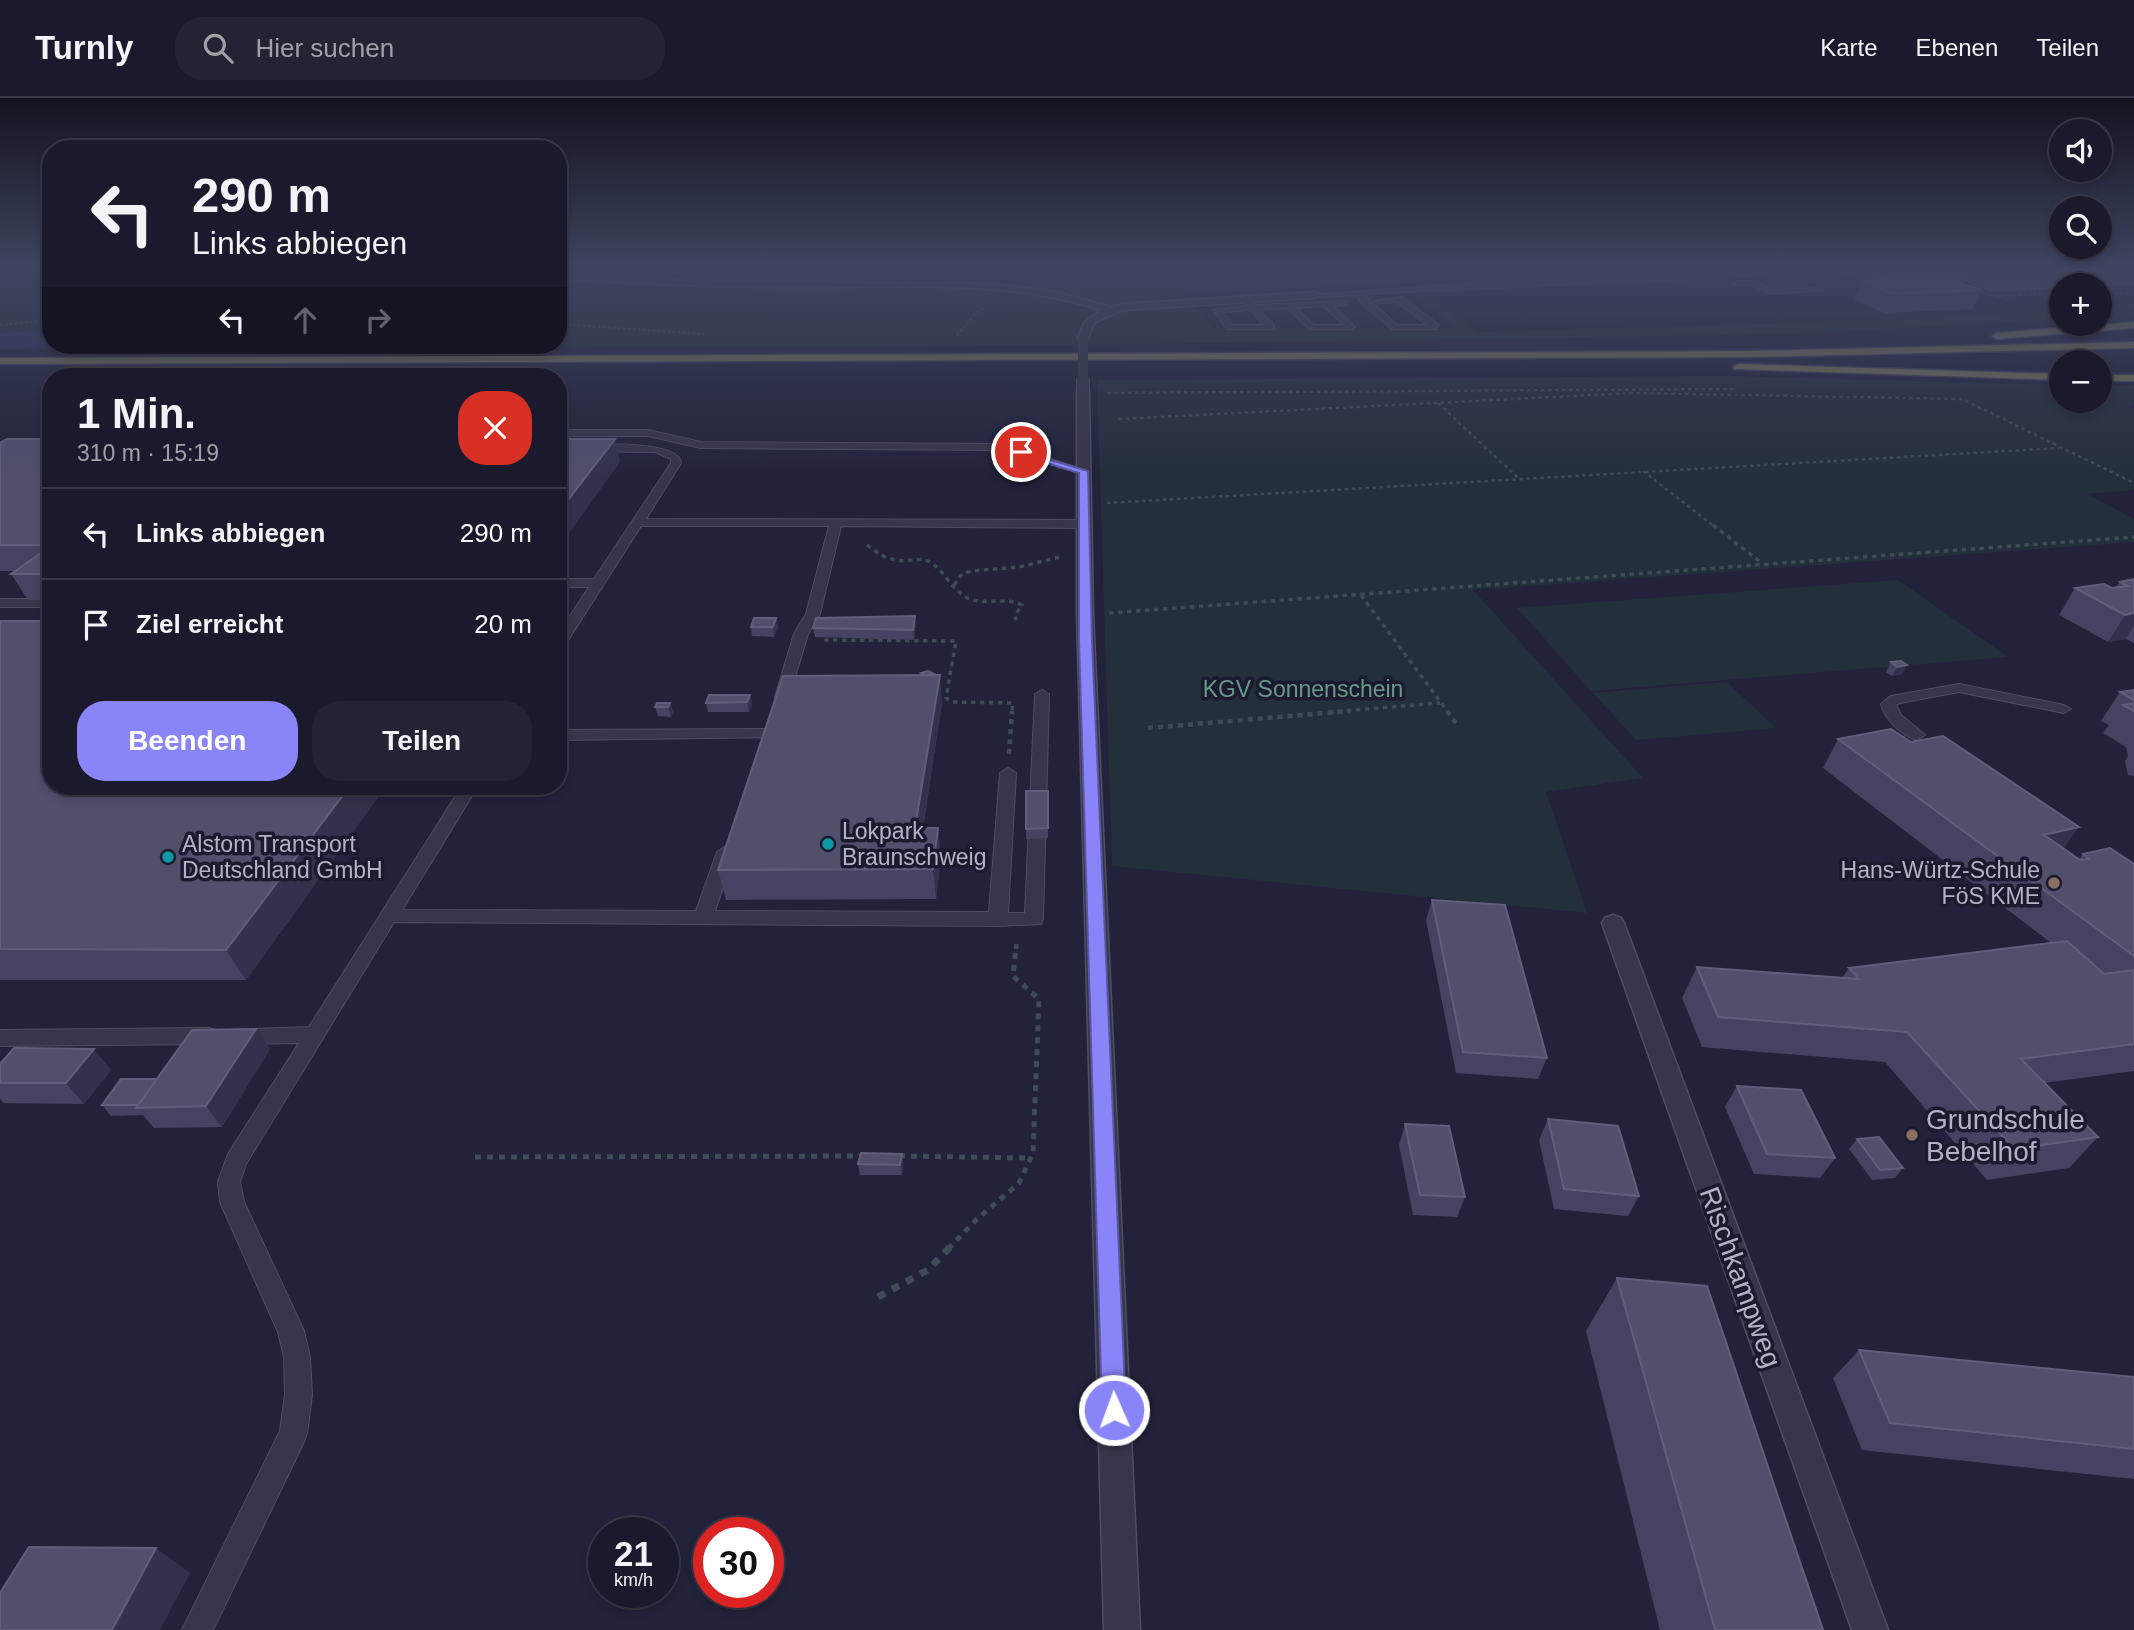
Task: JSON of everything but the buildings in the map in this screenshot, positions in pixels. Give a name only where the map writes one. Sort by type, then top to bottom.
[{"type":"highway","points":[[1591,355],[1665,349],[1984,336]]},
{"type":"highway","points":[[0,361],[1858,353],[2134,345]]},
{"type":"highway","points":[[567,369],[1932,362],[2134,355]]},
{"type":"highway","points":[[1662,364],[1716,366]]},
{"type":"highway","points":[[1730,367],[2049,377]]},
{"type":"highway","points":[[0,372],[42,372]]},
{"type":"highway","points":[[2112,378],[2134,378]]},
{"type":"street","points":[[1083,336],[1085,614],[1122,1630]]},
{"type":"street","name":"Rischkampweg","points":[[1613,923],[1870,1630]]},
{"type":"lane","points":[[567,433],[648,433],[701,445],[1003,447],[1083,471]]},
{"type":"lane","points":[[567,447],[655,449],[670,453],[676,458],[676,463],[598,583],[567,626]]},
{"type":"lane","points":[[636,522],[836,523],[1083,514]]},
{"type":"lane","points":[[762,752],[800,640],[813,614],[836,523]]},
{"type":"lane","points":[[567,583],[598,583]]},
{"type":"lane","points":[[0,603],[42,603]]},
{"type":"lane","points":[[1917,735],[1896,721],[1889,713],[1888,704],[1896,699],[1959,688],[2064,709]]},
{"type":"lane","points":[[388,916],[1034,919],[1042,694]]},
{"type":"lane","points":[[567,734],[773,722]]},
{"type":"lane","points":[[998,920],[1007,773]]},
{"type":"lane","points":[[197,1630],[293,1434],[296,1415],[299,1354],[292,1331],[232,1202],[229,1182],[236,1161],[464,795]]},
{"type":"lane","points":[[703,918],[730,842]]},
{"type":"lane","points":[[0,1038],[313,1035]]},
{"type":"path","points":[[1083,392],[1740,389]]},
{"type":"path","points":[[1119,419],[1631,393],[1962,399],[2134,483]]},
{"type":"path","points":[[1914,393],[1967,394]]},
{"type":"path","points":[[1438,403],[1519,479]]},
{"type":"path","points":[[1083,514],[1519,479],[2060,448]]},
{"type":"path","points":[[1643,471],[1763,565]]},
{"type":"path","points":[[1085,614],[2134,537]]},
{"type":"path","points":[[830,547],[850,540],[869,545],[884,557],[899,561],[923,559],[932,563],[972,601],[1020,602],[1022,605],[1015,615],[1016,621]]},
{"type":"path","points":[[954,585],[962,574],[971,571],[1019,567],[1055,556],[1084,557]]},
{"type":"path","points":[[1361,595],[1459,727]]},
{"type":"path","points":[[800,640],[956,641],[946,698],[952,702],[1013,703],[1007,773]]},
{"type":"path","points":[[933,693],[947,693]]},
{"type":"path","points":[[1147,728],[1440,703]]},
{"type":"path","points":[[878,1297],[928,1270],[975,1221],[1019,1183],[1033,1153],[1039,999],[1013,976],[1018,920]]},
{"type":"path","points":[[475,1157],[872,1156]]},
{"type":"path","points":[[885,1156],[1031,1158]]},
{"type":"green space","points":[[0,336],[42,336],[42,350],[0,350]]},
{"type":"green space","points":[[567,336],[1630,336],[1070,345],[567,347]]},
{"type":"green space","name":"KGV Sonnenschein","points":[[1730,376],[2049,385],[2049,413],[2112,413],[2112,386],[2134,385],[2134,405],[2128,406],[2134,409],[2134,490],[2087,494],[2134,519],[2134,542],[1473,590],[1643,778],[1546,792],[1587,913],[1112,866],[1097,380]]},
{"type":"green space","points":[[1898,580],[2008,657],[1591,691],[1517,608]]},
{"type":"green space","points":[[1727,682],[1776,728],[1636,740],[1593,693]]},
{"type":"shaded area","points":[[0,336],[42,336],[42,347],[0,348]]},
{"type":"place","name":"Lokpark Braunschweig","points":[[828,844]]},
{"type":"place","name":"Alstom Transport Deutschland GmbH","points":[[168,857]]},
{"type":"place","name":"Hans-Würtz-Schule FöS KME","points":[[2054,883]]},
{"type":"place","name":"Grundschule Bebelhof","points":[[1912,1135]]},
{"type":"route","points":[[1021,452],[1083,471],[1086,641],[1114,1410]]}]
